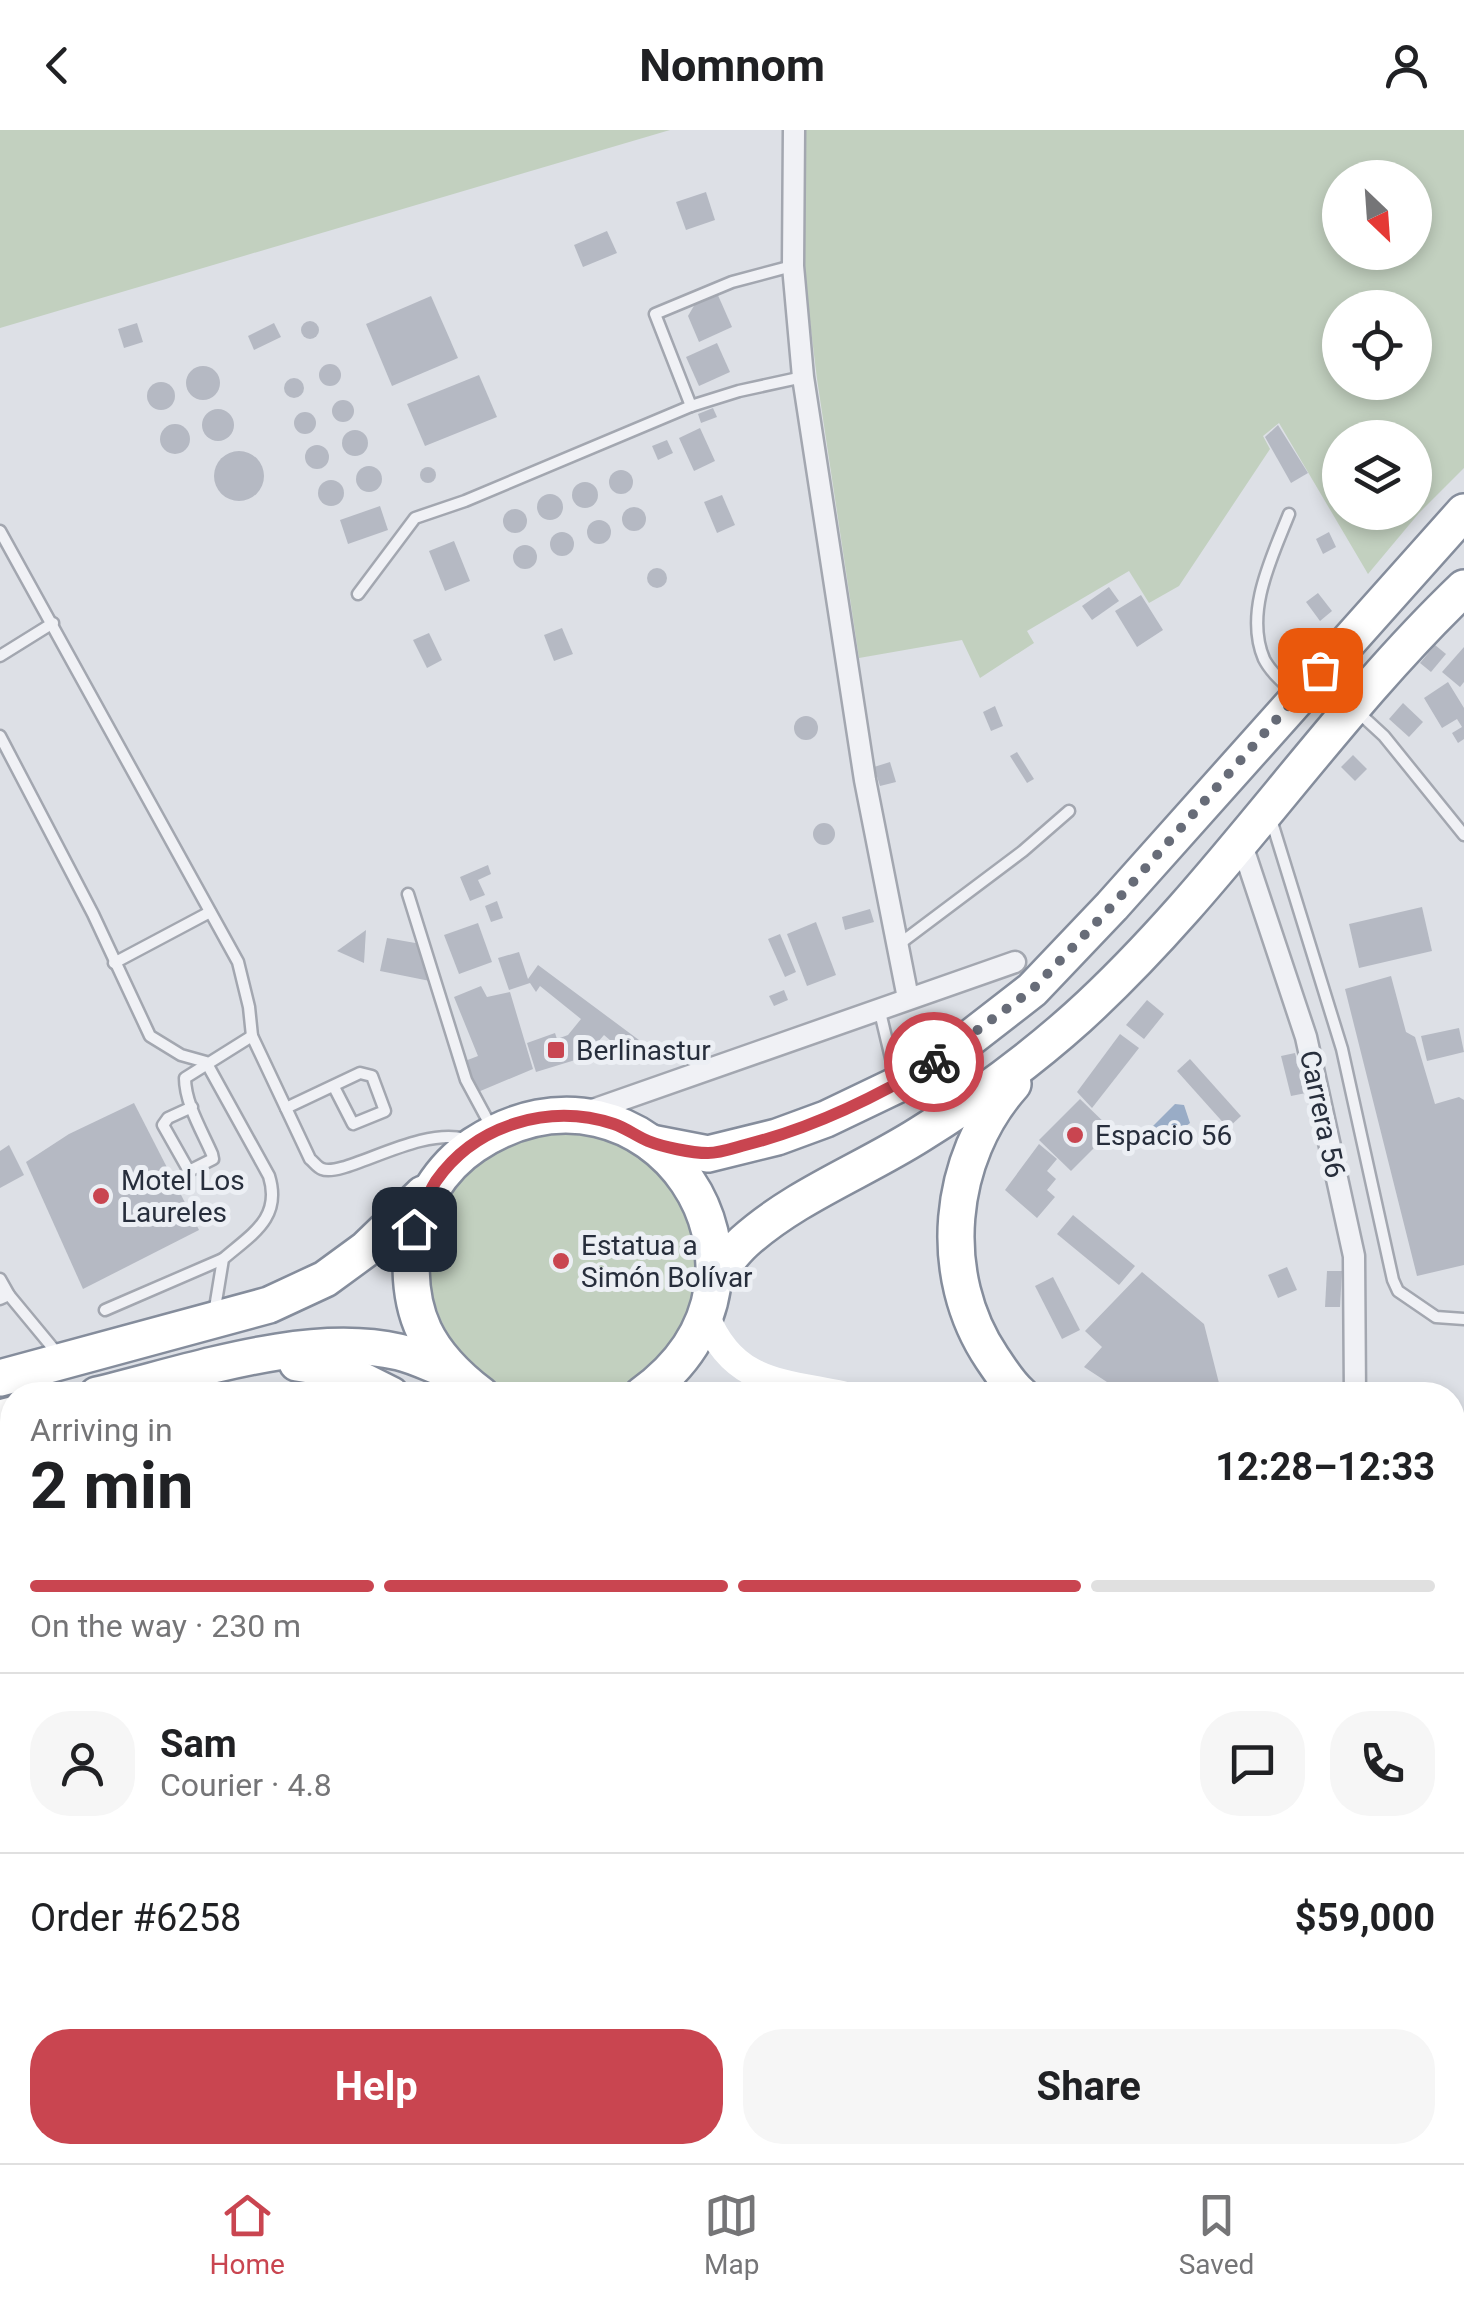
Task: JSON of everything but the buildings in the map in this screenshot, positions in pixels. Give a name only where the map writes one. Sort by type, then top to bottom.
[{"type":"highway","points":[[1,1378],[269,1306],[325,1279],[366,1249],[456,1157],[512,1123],[544,1116],[577,1115],[616,1124],[651,1142],[708,1154],[794,1131],[897,1085],[956,1048],[1032,990],[1112,906],[1464,512]]},
{"type":"highway","points":[[1011,1382],[979,1338],[959,1281],[955,1220],[967,1160],[994,1105],[1074,1020],[1146,952],[1354,708],[1460,602]]},
{"type":"highway","points":[[714,1276],[744,1242],[803,1200],[918,1136],[984,1091],[1074,1020]]},
{"type":"highway","points":[[651,1142],[674,1164],[700,1202],[713,1246],[714,1276],[706,1318],[689,1350],[660,1382]]},
{"type":"highway","points":[[435,1182],[414,1229],[409,1280],[422,1329],[450,1371]]},
{"type":"highway","points":[[152,1382],[278,1352],[343,1345],[400,1352],[450,1371],[464,1382]]},
{"type":"highway","points":[[216,1367],[279,1360],[341,1370],[365,1382]]},
{"type":"main road","points":[[706,1318],[733,1362],[781,1382]]},
{"type":"street","points":[[794,130],[793,266],[802,378],[864,780],[908,998]]},
{"type":"street","name":"Carrera 56","points":[[1242,842],[1306,1037],[1354,1256],[1355,1382]]},
{"type":"street","points":[[577,1115],[1015,962]]},
{"type":"lane","points":[[691,406],[655,314],[732,282],[793,266]]},
{"type":"lane","points":[[358,594],[415,518],[465,501],[691,406],[802,378]]},
{"type":"lane","points":[[1289,514],[1262,586],[1259,643],[1266,663],[1297,696]]},
{"type":"lane","points":[[0,531],[238,962],[252,1036],[310,1159],[323,1170],[338,1170],[399,1145],[450,1135],[486,1138],[408,894]]},
{"type":"lane","points":[[0,656],[53,623]]},
{"type":"lane","points":[[1354,708],[1384,736],[1464,835]]},
{"type":"lane","points":[[0,736],[94,914],[150,1036],[181,1055],[206,1062],[269,1176],[274,1194],[266,1222],[223,1259],[105,1310]]},
{"type":"lane","points":[[1268,810],[1342,1048],[1393,1280],[1398,1290],[1436,1318],[1464,1319]]},
{"type":"lane","points":[[898,945],[1023,852],[1068,811]]},
{"type":"lane","points":[[114,963],[210,912]]},
{"type":"lane","points":[[880,1008],[897,1085]]},
{"type":"lane","points":[[192,1107],[168,1118],[164,1125],[189,1171],[213,1159],[184,1078],[252,1036]]},
{"type":"lane","points":[[286,1108],[360,1073],[368,1073],[385,1111],[353,1124],[334,1087]]},
{"type":"lane","points":[[213,1322],[223,1259]]},
{"type":"lane","points":[[0,1279],[3,1295],[64,1362]]},
{"type":"green space","points":[[0,130],[670,130],[0,328]]},
{"type":"green space","points":[[798,130],[1464,130],[1464,468],[1432,500],[1432,420],[1322,420],[1322,496],[1279,423],[1263,436],[1270,449],[1179,586],[1149,603],[1129,571],[1027,631],[1034,643],[980,678],[962,640],[859,658],[798,223]]},
{"type":"green space","points":[[1342,530],[1405,530],[1368,574]]},
{"type":"green space","points":[[537,1136],[589,1136],[637,1156],[674,1193],[694,1241],[694,1293],[686,1318],[657,1361],[629,1382],[497,1382],[469,1361],[452,1341],[432,1293],[432,1241],[452,1193],[489,1156]]},
{"type":"water","points":[[1175,1104],[1184,1105],[1190,1123],[1158,1148],[1144,1135]]},
{"type":"way so far","points":[[934,1062],[1032,990],[1112,906],[1320,670]]},
{"type":"place","name":"Berlinastur","points":[[556,1050]]},
{"type":"place","name":"Espacio 56","points":[[1075,1135]]},
{"type":"place","name":"Motel Los Laureles","points":[[101,1196]]},
{"type":"place","name":"Estatua a Simón Bolívar","points":[[561,1261]]},
{"type":"route","points":[[414,1229],[435,1182],[456,1157],[512,1123],[544,1116],[577,1115],[616,1124],[651,1142],[708,1154],[777,1137],[826,1119],[897,1085],[934,1062]]}]
